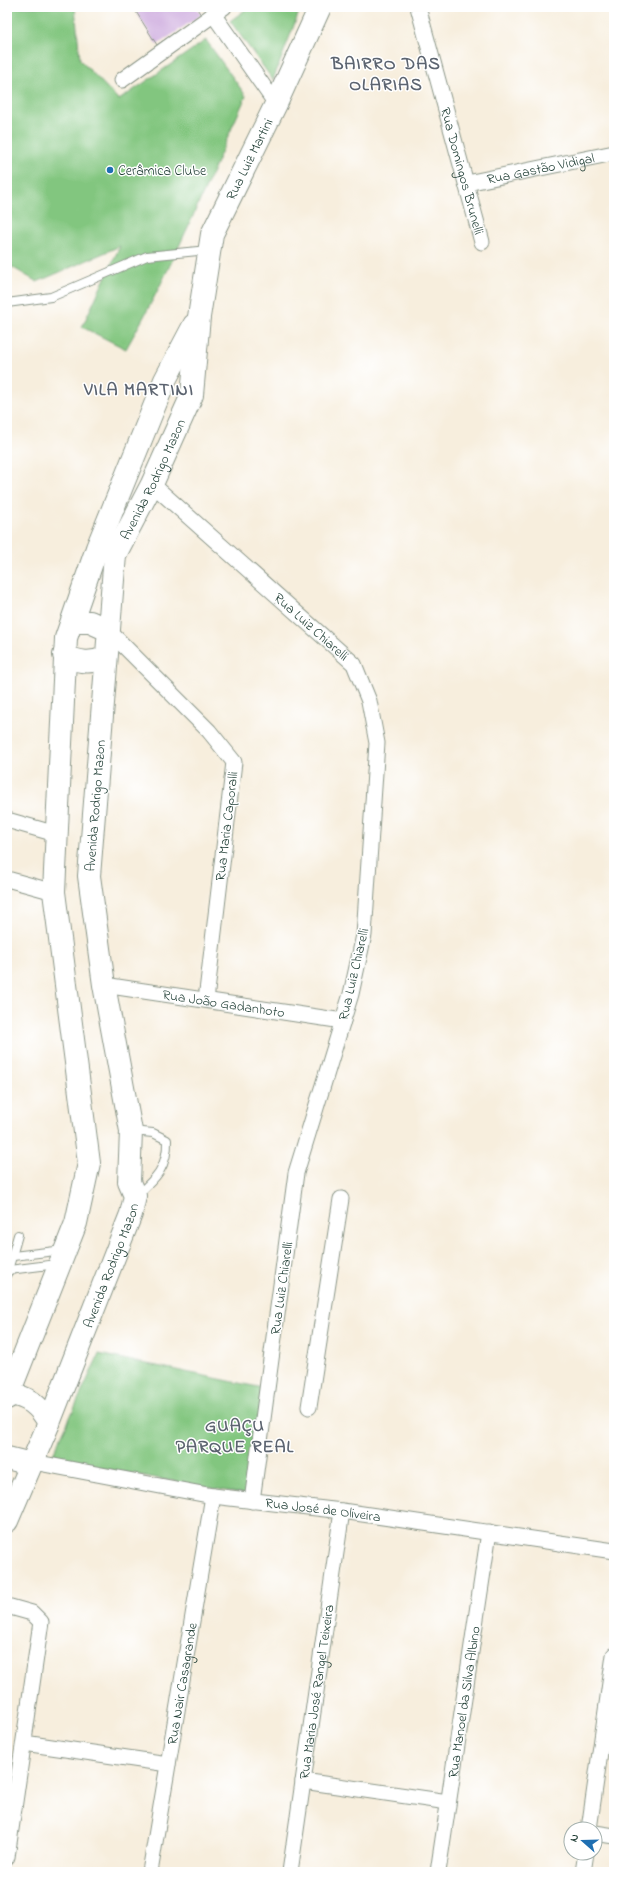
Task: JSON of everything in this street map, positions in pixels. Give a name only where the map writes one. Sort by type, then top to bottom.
[{"type":"street","name":"Rua Luiz Martini","points":[[199,317],[212,234],[276,104],[320,7]]},
{"type":"street","name":"Rua Domingos Brunelli","points":[[418,7],[482,242]]},
{"type":"street","points":[[122,80],[219,11],[276,104]]},
{"type":"street","name":"Rua Gastão Vidigal","points":[[467,183],[614,153]]},
{"type":"street","name":"Avenida Rodrigo Mazon","points":[[7,1521],[49,1423],[132,1214],[135,1196],[130,1182],[131,1131],[104,985],[89,876],[115,555],[152,484],[192,395],[199,317]]},
{"type":"street","name":"Avenida Rodrigo Mazon","points":[[8,1396],[79,1213],[89,1163],[54,892],[66,638],[97,548],[165,380],[199,317]]},
{"type":"street","name":"Rua Luiz Chiarelli","points":[[152,484],[354,664],[369,701],[377,743],[364,935],[351,994],[296,1173],[252,1500]]},
{"type":"street","points":[[72,622],[90,622],[108,630]]},
{"type":"street","name":"Rua Maria Caporalli","points":[[108,630],[209,731],[234,762],[206,1000]]},
{"type":"street","points":[[64,655],[79,661],[87,662],[106,657]]},
{"type":"street","points":[[7,820],[56,834]]},
{"type":"street","points":[[7,879],[54,892]]},
{"type":"street","name":"Rua João Gadanhoto","points":[[104,985],[342,1021]]},
{"type":"street","points":[[309,1407],[341,1199]]},
{"type":"street","points":[[8,1396],[17,1395],[32,1401],[42,1411],[49,1423]]},
{"type":"street","points":[[7,1458],[23,1462],[33,1462]]},
{"type":"street","name":"Rua José de Oliveira","points":[[33,1462],[213,1496],[489,1532],[614,1551]]},
{"type":"street","name":"Rua Nair Casagrande","points":[[150,1872],[213,1496]]},
{"type":"street","name":"Rua Maria José Rangel Teixeira","points":[[290,1872],[342,1512]]},
{"type":"street","name":"Rua Manoel da Silva Albino","points":[[438,1872],[489,1532]]},
{"type":"street","points":[[7,1606],[32,1613],[41,1622],[7,1857]]},
{"type":"street","points":[[590,1821],[614,1655]]},
{"type":"street","points":[[24,1742],[168,1764]]},
{"type":"street","points":[[303,1781],[448,1802]]},
{"type":"street","points":[[603,1834],[614,1836]]},
{"type":"street","points":[[583,1872],[585,1861]]},
{"type":"lane","points":[[7,303],[51,297],[147,256],[209,250]]},
{"type":"lane","points":[[131,1131],[153,1133],[167,1140],[168,1153],[162,1170],[153,1181],[135,1196]]},
{"type":"lane","points":[[8,1272],[18,1235]]},
{"type":"lane","points":[[13,1256],[62,1257]]},
{"type":"lane","points":[[8,1272],[62,1257]]},
{"type":"green space","name":"Cerâmica Clube","points":[[7,7],[75,7],[80,60],[119,100],[206,40],[246,96],[175,256],[126,349],[82,327],[120,246],[37,282],[7,264]]},
{"type":"green space","points":[[249,7],[301,7],[273,80],[230,21]]},
{"type":"green space","points":[[99,1354],[263,1388],[249,1495],[51,1459]]},
{"type":"building","points":[[133,7],[196,7],[201,15],[157,45]]},
{"type":"place","name":"Cerâmica Clube","points":[[110,170]]},
{"type":"district","name":"BAIRRO DAS OLARIAS","points":[[386,73]]},
{"type":"district","name":"VILA MARTINI","points":[[139,389]]},
{"type":"district","name":"GUAÇU PARQUE REAL","points":[[235,1435]]}]
